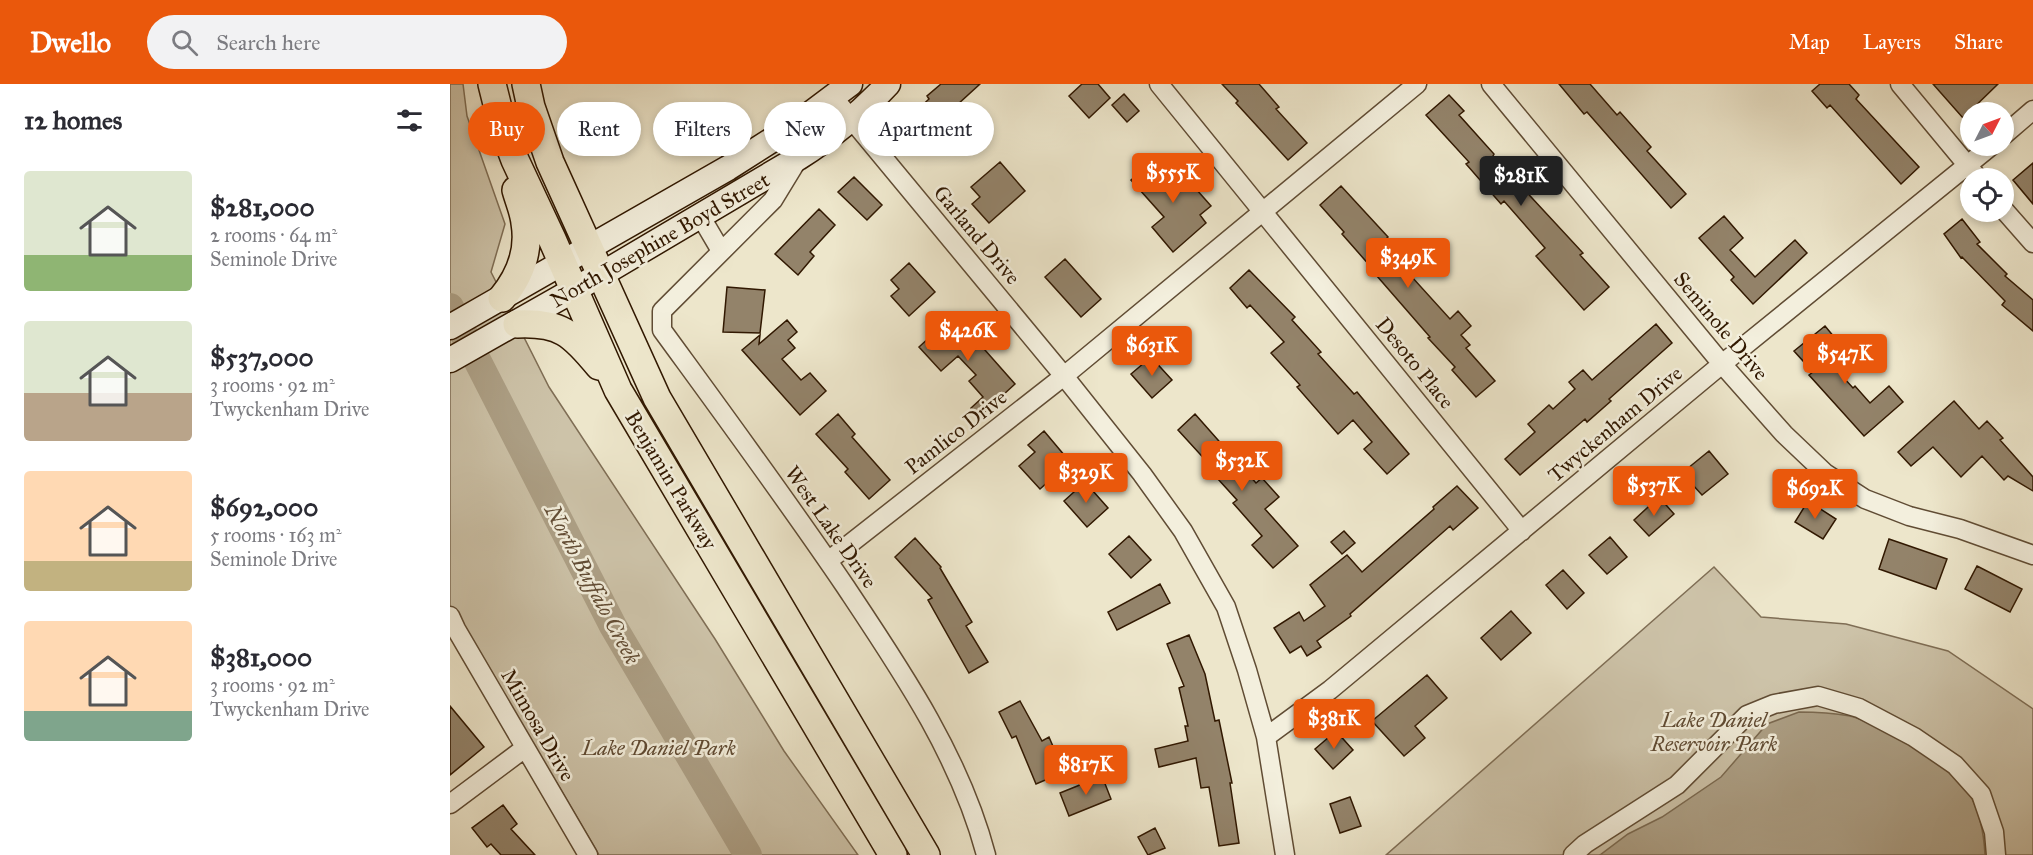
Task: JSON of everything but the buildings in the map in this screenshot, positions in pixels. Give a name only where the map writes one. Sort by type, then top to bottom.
[{"type":"main road","name":"Benjamin Parkway","points":[[492,84],[496,102]]},
{"type":"main road","name":"Benjamin Parkway","points":[[526,84],[531,107],[550,162],[657,398],[927,855]]},
{"type":"main road","name":"North Josephine Boyd Street","points":[[450,360],[517,324],[798,159],[851,119],[888,84]]},
{"type":"main road","name":"North Josephine Boyd Street","points":[[450,327],[728,168],[794,126],[842,90]]},
{"type":"main road","points":[[502,298],[514,283],[522,267],[526,248],[525,223],[509,156]]},
{"type":"main road","name":"Benjamin Parkway","points":[[514,156],[618,390],[893,855]]},
{"type":"main road","points":[[517,324],[536,323],[564,331],[578,340],[618,390]]},
{"type":"street","name":"Desoto Place","points":[[1159,84],[1522,531]]},
{"type":"street","name":"Pamlico Drive","points":[[828,561],[1064,376],[1417,84]]},
{"type":"street","name":"Seminole Drive","points":[[1491,84],[1722,364],[1784,434],[1826,473],[1865,499],[1909,516],[1960,529],[2033,555]]},
{"type":"street","points":[[1900,84],[1970,168]]},
{"type":"street","name":"Garland Drive","points":[[842,90],[851,119],[1064,376],[1142,474],[1183,531],[1226,607],[1240,649],[1266,737],[1285,855]]},
{"type":"street","points":[[2014,126],[2033,110]]},
{"type":"street","name":"West Lake Drive","points":[[798,159],[773,200],[662,311],[662,330],[828,561],[923,707],[953,766],[978,826],[986,855]]},
{"type":"street","name":"Twyckenham Drive","points":[[1266,737],[1330,690],[1722,364],[1960,182]]},
{"type":"street","points":[[701,217],[721,251]]},
{"type":"street","points":[[2014,221],[2033,243]]},
{"type":"street","name":"Mimosa Drive","points":[[450,616],[588,855]]},
{"type":"street","points":[[1573,855],[1585,844],[1677,785],[1747,715],[1774,704],[1818,696],[1859,708],[1914,737],[1955,765],[1981,794],[1994,832],[1996,855]]},
{"type":"street","points":[[450,804],[525,748]]},
{"type":"green space","name":"Lake Daniel Park","points":[[450,84],[463,84],[468,119],[468,156],[481,156],[505,224],[491,272],[549,387],[715,639],[784,751],[858,855],[599,855],[558,785],[457,626],[450,610]]},
{"type":"green space","name":"Lake Daniel Reservoir Park","points":[[1714,567],[1761,617],[1846,624],[1948,651],[2033,709],[2033,855],[1386,855]]},
{"type":"shaded area","points":[[1799,712],[1837,714],[1862,720],[1896,737],[1948,772],[1961,783],[1973,800],[1981,823],[1985,855],[1600,855],[1628,834],[1662,817],[1721,777],[1767,724]]},
{"type":"waterway","name":"North Buffalo Creek","points":[[450,307],[613,626],[748,855]]}]
